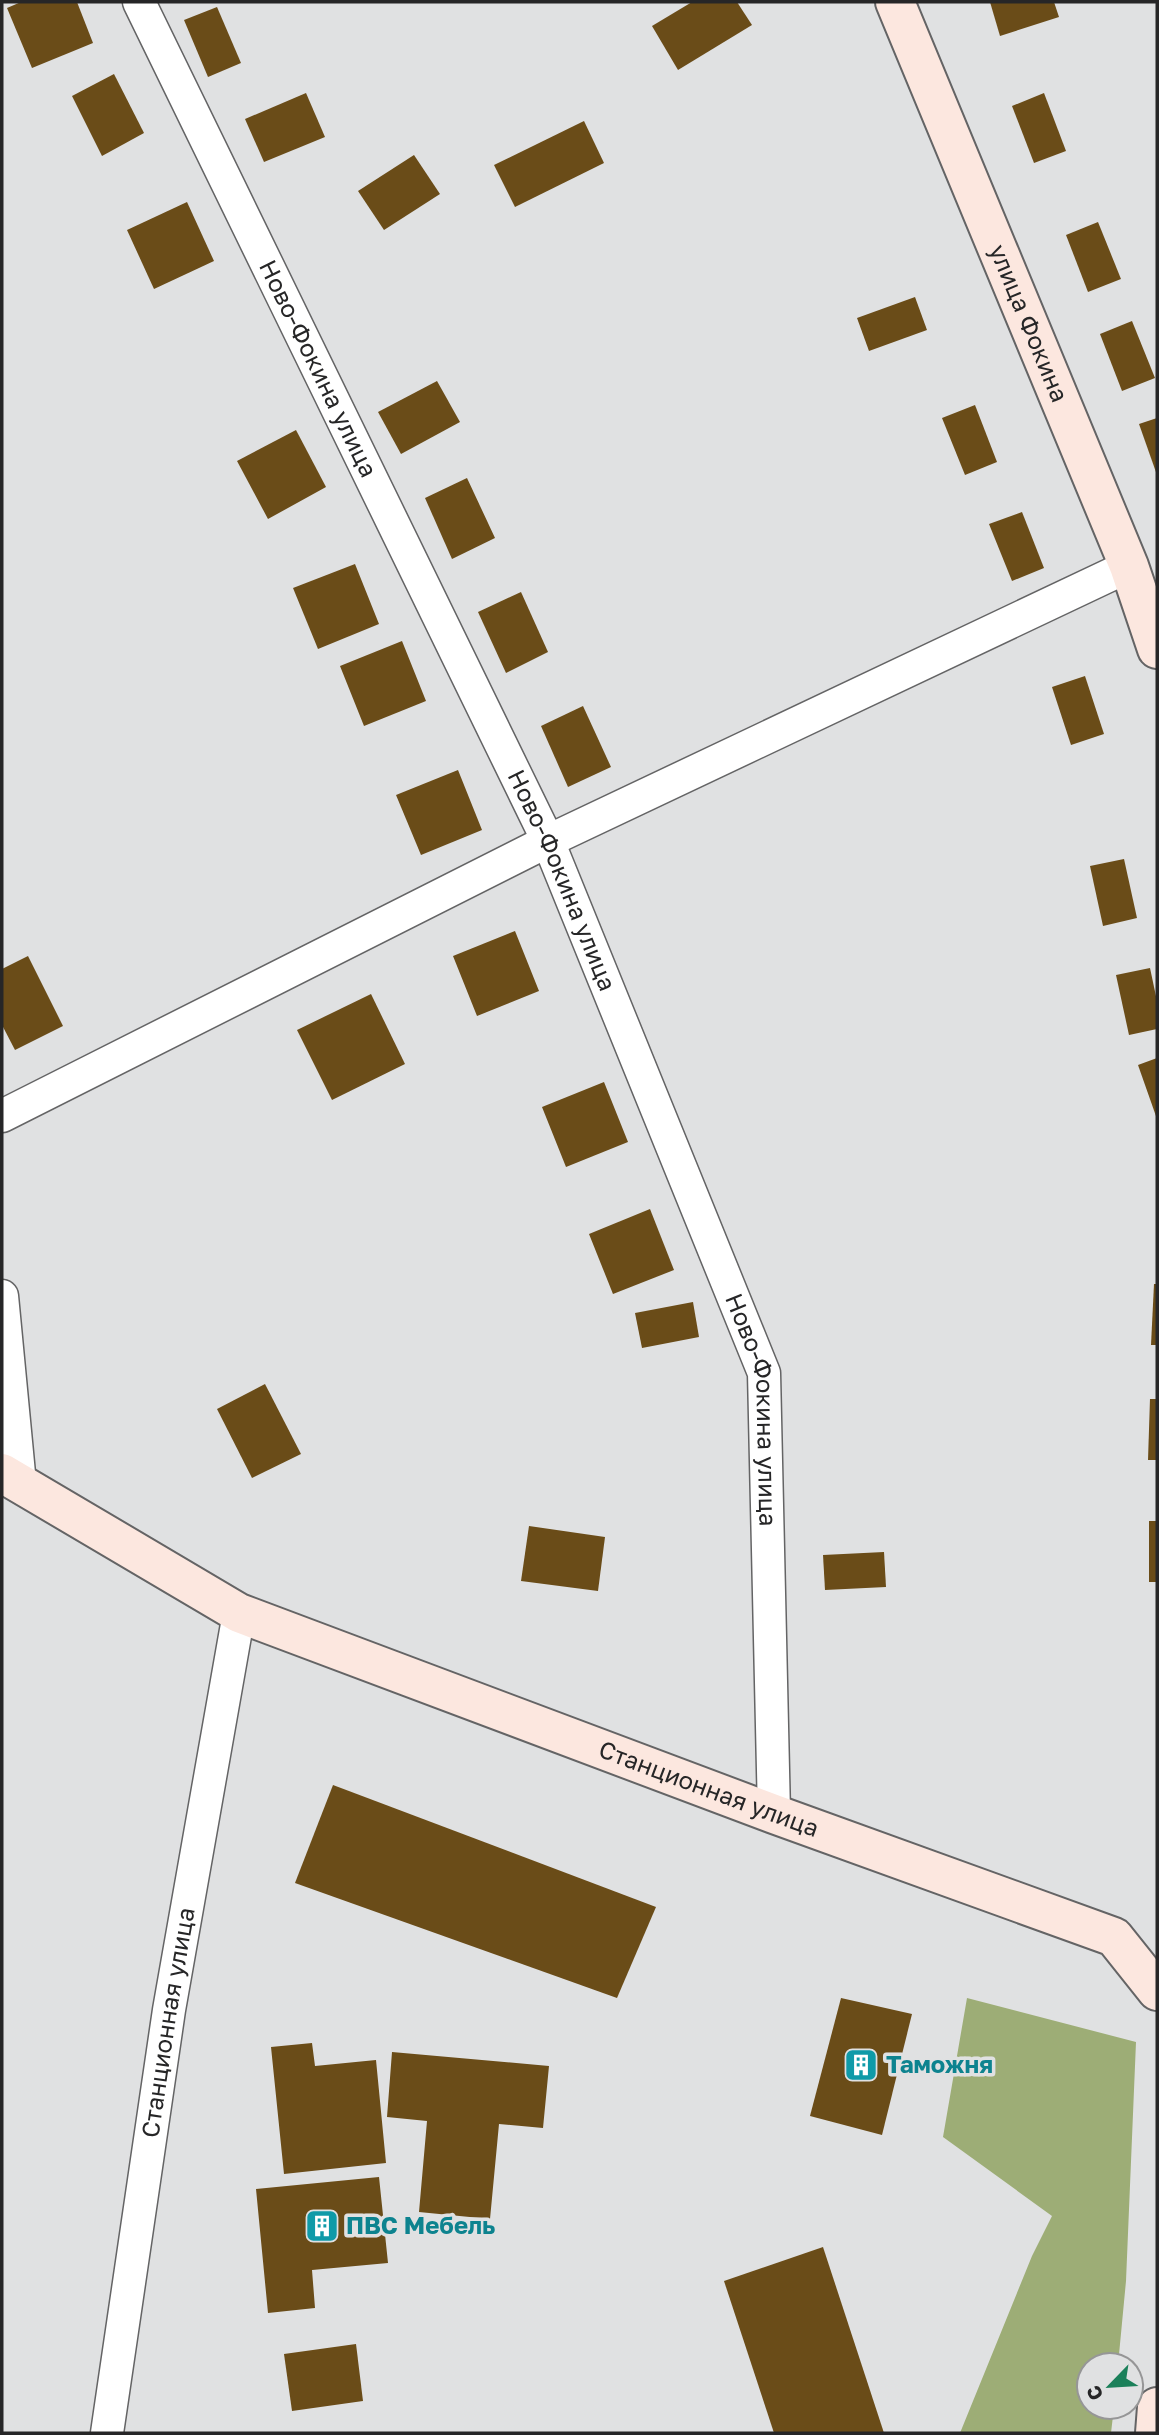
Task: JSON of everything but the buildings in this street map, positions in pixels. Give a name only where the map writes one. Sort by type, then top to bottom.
[{"type":"street","name":"Ново-Фокина улица","points":[[139,2],[548,841],[764,1373],[774,1814]]},
{"type":"street","name":"улица Фокина","points":[[895,2],[1129,566],[1157,649]]},
{"type":"street","points":[[2,1116],[548,841],[1129,566]]},
{"type":"street","name":"Станционная улица","points":[[2,1296],[11,1479],[239,1613],[774,1814],[1114,1937],[1157,1991]]},
{"type":"street","name":"Станционная улица","points":[[107,2433],[169,2010],[239,1613]]},
{"type":"street","points":[[1154,2433],[1157,2407]]},
{"type":"green space","points":[[967,1998],[1136,2042],[1126,2281],[1119,2351],[1075,2351],[1075,2421],[1112,2421],[1111,2433],[960,2433],[1032,2256],[1052,2216],[943,2137]]},
{"type":"place","name":"Таможня","points":[[861,2065]]},
{"type":"place","name":"ПВС Мебель","points":[[322,2226]]}]
